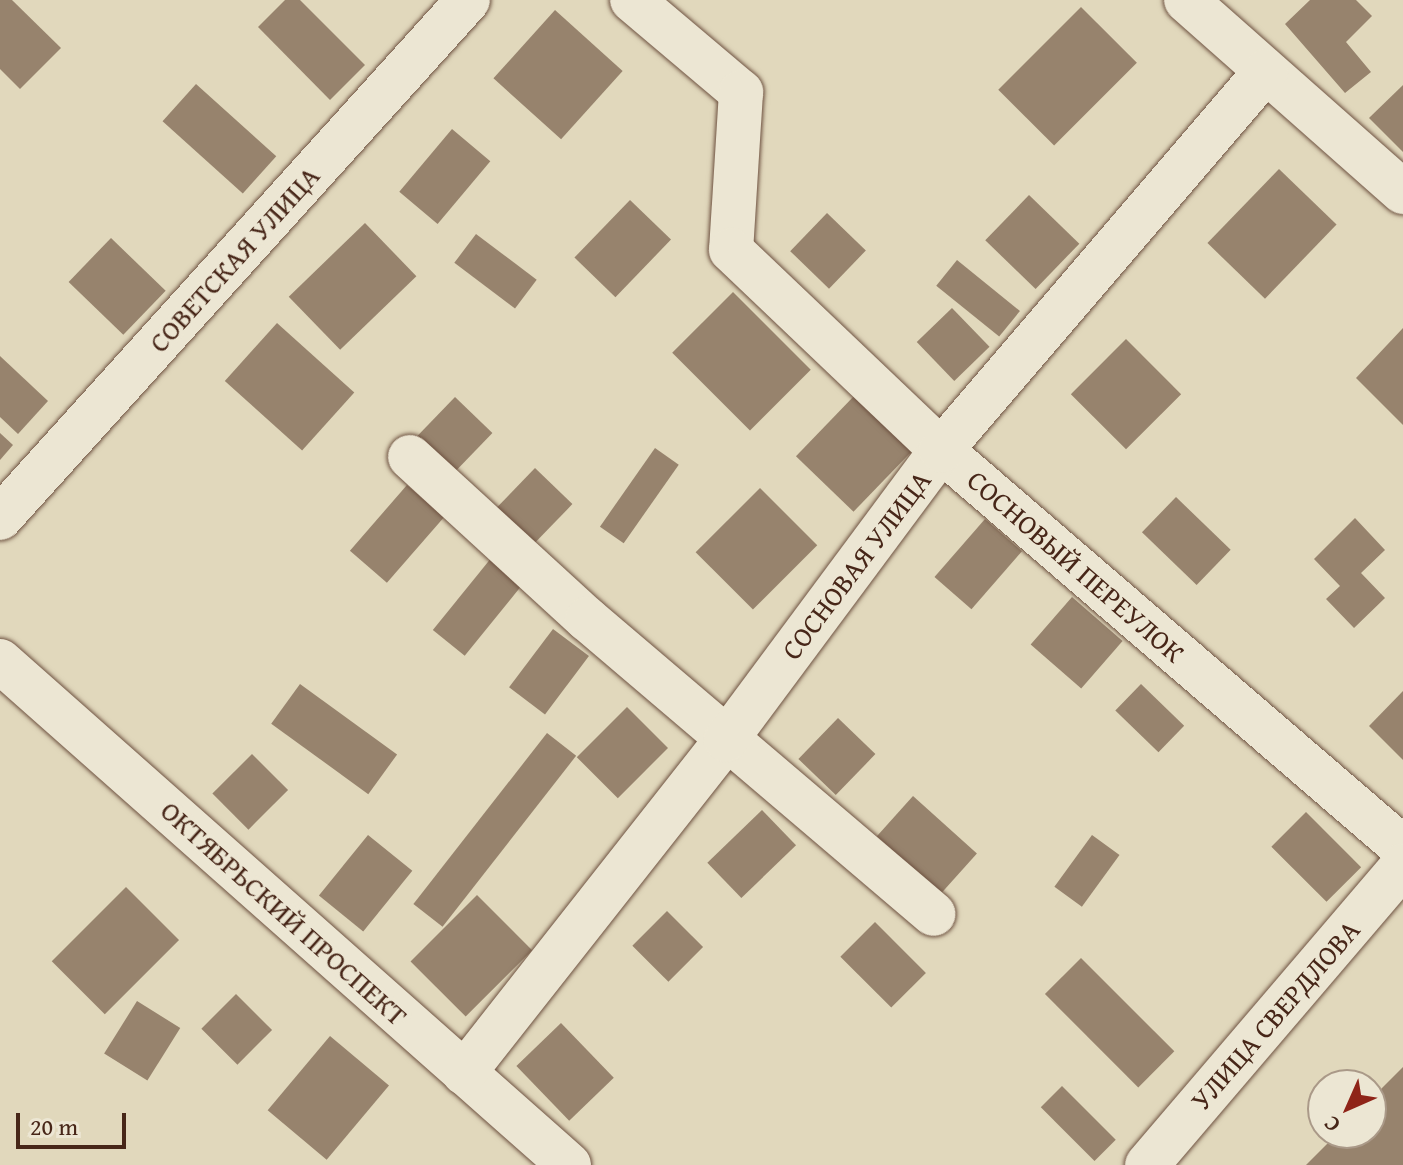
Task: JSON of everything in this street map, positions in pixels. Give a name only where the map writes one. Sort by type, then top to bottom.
[{"type":"street","name":"СОВЕТСКАЯ УЛИЦА","points":[[0,518],[468,0]]},
{"type":"street","name":"СОСНОВЫЙ ПЕРЕУЛОК","points":[[632,0],[741,92],[731,250],[941,450],[1403,848]]},
{"type":"street","points":[[1186,0],[1403,192]]},
{"type":"street","name":"СОСНОВАЯ УЛИЦА","points":[[464,1073],[726,740],[941,450],[1266,71]]},
{"type":"street","points":[[410,457],[587,619],[934,914]]},
{"type":"street","name":"ОКТЯБРЬСКИЙ ПРОСПЕКТ","points":[[0,661],[569,1165]]},
{"type":"street","name":"УЛИЦА СВЕРДЛОВА","points":[[1147,1165],[1403,865]]},
{"type":"building","points":[[0,0],[12,0],[61,48],[20,89],[0,69]]},
{"type":"building","points":[[285,0],[300,0],[365,65],[330,100],[258,27]]},
{"type":"building","points":[[1310,0],[1356,0],[1372,16],[1346,42],[1371,72],[1345,93],[1285,24]]},
{"type":"building","points":[[1081,7],[1137,63],[1054,146],[998,90]]},
{"type":"building","points":[[555,10],[623,71],[561,139],[493,78]]},
{"type":"building","points":[[196,84],[276,156],[243,193],[163,121]]},
{"type":"building","points":[[1403,85],[1403,152],[1369,118]]},
{"type":"building","points":[[452,129],[490,161],[438,224],[399,192]]},
{"type":"building","points":[[1279,169],[1337,225],[1265,299],[1207,243]]},
{"type":"building","points":[[1029,195],[1079,244],[1036,289],[985,240]]},
{"type":"building","points":[[630,200],[671,240],[615,297],[574,258]]},
{"type":"building","points":[[827,213],[866,251],[829,289],[790,251]]},
{"type":"building","points":[[365,223],[416,276],[340,350],[289,297]]},
{"type":"building","points":[[476,234],[537,280],[515,308],[454,263]]},
{"type":"building","points":[[111,238],[166,291],[123,335],[69,282]]},
{"type":"building","points":[[957,260],[1020,311],[999,337],[936,286]]},
{"type":"building","points":[[733,292],[811,370],[750,431],[672,353]]},
{"type":"building","points":[[952,308],[990,347],[954,381],[917,342]]},
{"type":"building","points":[[277,323],[354,393],[302,451],[225,381]]},
{"type":"building","points":[[1403,328],[1403,425],[1356,378]]},
{"type":"building","points":[[1126,339],[1181,394],[1126,449],[1071,394]]},
{"type":"building","points":[[0,356],[48,401],[18,434],[0,417]]},
{"type":"building","points":[[855,395],[913,451],[854,512],[796,456]]},
{"type":"building","points":[[455,397],[492,433],[452,475],[415,439]]},
{"type":"building","points":[[0,433],[13,445],[0,460]]},
{"type":"building","points":[[655,448],[679,465],[624,543],[600,527]]},
{"type":"building","points":[[535,468],[572,504],[533,545],[495,509]]},
{"type":"building","points":[[407,485],[444,517],[387,583],[350,551]]},
{"type":"building","points":[[760,488],[817,545],[753,610],[696,552]]},
{"type":"building","points":[[1176,497],[1231,550],[1197,585],[1142,532]]},
{"type":"building","points":[[1355,518],[1385,550],[1361,573],[1385,598],[1354,628],[1326,599],[1340,586],[1314,559]]},
{"type":"building","points":[[985,519],[1022,551],[971,609],[934,577]]},
{"type":"building","points":[[492,557],[524,583],[465,656],[433,630]]},
{"type":"building","points":[[1072,597],[1123,641],[1081,689],[1031,645]]},
{"type":"building","points":[[553,629],[589,656],[545,714],[509,687]]},
{"type":"building","points":[[300,684],[397,755],[368,794],[271,724]]},
{"type":"building","points":[[1141,684],[1184,726],[1158,752],[1115,711]]},
{"type":"building","points":[[1403,691],[1403,760],[1369,726]]},
{"type":"building","points":[[627,707],[668,748],[618,798],[577,757]]},
{"type":"building","points":[[838,718],[875,754],[836,795],[798,759]]},
{"type":"building","points":[[547,733],[576,756],[443,927],[413,904]]},
{"type":"building","points":[[252,754],[288,790],[248,830],[212,794]]},
{"type":"building","points":[[913,796],[977,854],[941,894],[877,836]]},
{"type":"building","points":[[762,810],[796,845],[741,898],[707,863]]},
{"type":"building","points":[[1306,812],[1361,867],[1327,902],[1271,847]]},
{"type":"building","points":[[368,835],[412,871],[363,931],[319,896]]},
{"type":"building","points":[[1092,835],[1120,855],[1082,907],[1054,887]]},
{"type":"building","points":[[126,887],[179,940],[105,1014],[52,961]]},
{"type":"building","points":[[477,895],[532,950],[466,1017],[411,961]]},
{"type":"building","points":[[667,911],[703,947],[668,982],[632,946]]},
{"type":"building","points":[[875,922],[926,973],[891,1008],[840,957]]},
{"type":"building","points":[[1081,958],[1174,1051],[1138,1087],[1045,994]]},
{"type":"building","points":[[236,994],[272,1030],[237,1065],[201,1029]]},
{"type":"building","points":[[137,1001],[180,1028],[147,1081],[104,1054]]},
{"type":"building","points":[[561,1023],[614,1078],[569,1121],[516,1066]]},
{"type":"building","points":[[330,1036],[389,1085],[327,1160],[268,1110]]},
{"type":"building","points":[[1403,1067],[1403,1165],[1306,1165],[1322,1149],[1387,1149],[1387,1083]]},
{"type":"building","points":[[1062,1086],[1116,1140],[1095,1161],[1041,1107]]}]
